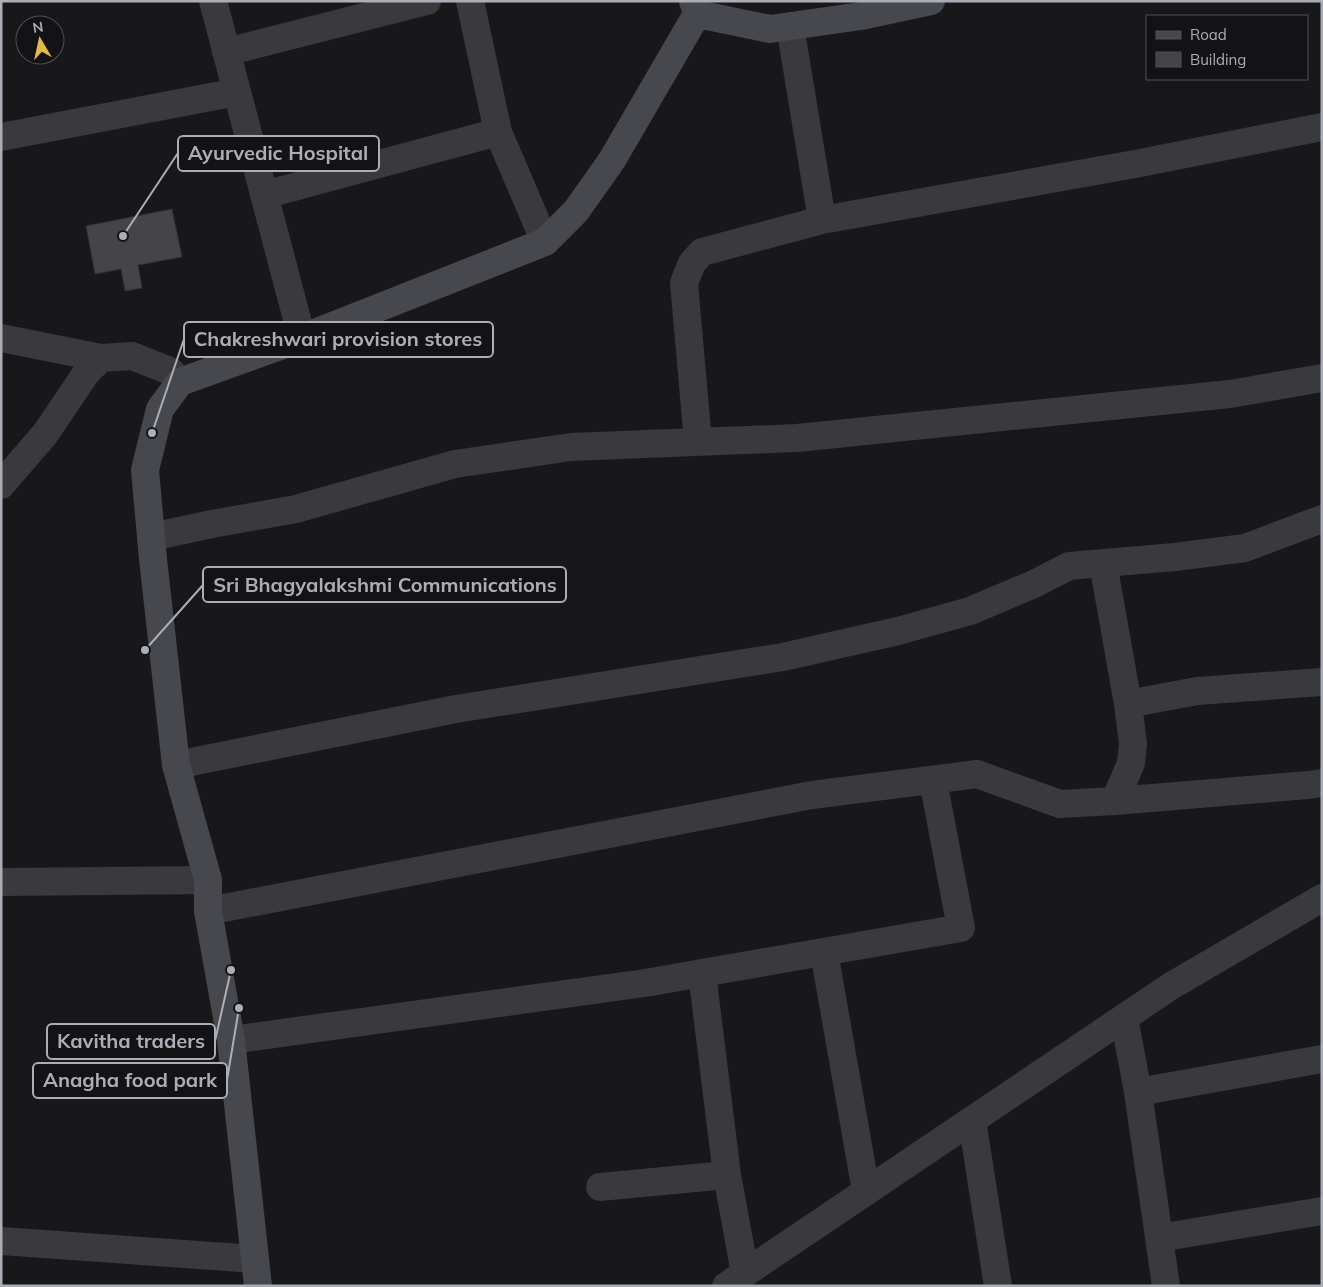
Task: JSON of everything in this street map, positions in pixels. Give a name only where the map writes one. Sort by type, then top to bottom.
[{"type":"street","points":[[213,1],[302,338]]},
{"type":"street","points":[[226,52],[427,1]]},
{"type":"street","points":[[470,1],[498,132],[545,242]]},
{"type":"street","points":[[258,1286],[231,1040],[208,911],[208,880],[176,765],[145,470],[160,409],[180,382],[302,338],[545,242],[576,211],[612,160],[695,8],[770,29],[861,16],[931,1]]},
{"type":"street","points":[[790,26],[822,220]]},
{"type":"street","points":[[1,137],[237,92]]},
{"type":"street","points":[[698,442],[684,283],[692,263],[702,252],[822,220],[1135,164],[1322,127]]},
{"type":"street","points":[[264,195],[498,132]]},
{"type":"street","points":[[1,338],[101,358],[132,356],[170,371],[180,382]]},
{"type":"street","points":[[1,485],[45,434],[86,372],[101,358]]},
{"type":"street","points":[[151,537],[296,509],[456,464],[571,447],[797,438],[1230,394],[1322,378]]},
{"type":"street","points":[[176,765],[456,709],[783,657],[898,631],[970,611],[1034,584],[1069,566],[1175,557],[1245,548],[1322,520]]},
{"type":"street","points":[[1102,563],[1128,704],[1133,744],[1131,762],[1115,800]]},
{"type":"street","points":[[1128,704],[1198,691],[1322,682]]},
{"type":"street","points":[[208,911],[812,795],[977,774],[1060,804],[1322,783]]},
{"type":"street","points":[[231,1040],[645,983],[961,928],[933,780]]},
{"type":"street","points":[[1,882],[208,880]]},
{"type":"street","points":[[702,973],[727,1175],[735,1279],[1171,986],[1322,898]]},
{"type":"street","points":[[824,952],[866,1191]]},
{"type":"street","points":[[1124,1018],[1138,1092],[1166,1286]]},
{"type":"street","points":[[1138,1092],[1322,1060]]},
{"type":"street","points":[[972,1120],[998,1286]]},
{"type":"street","points":[[600,1187],[727,1175]]},
{"type":"street","points":[[1159,1238],[1322,1211]]},
{"type":"street","points":[[1,1241],[255,1259]]},
{"type":"building","points":[[172,209],[182,257],[138,265],[142,288],[125,291],[121,269],[95,274],[86,226]]},
{"type":"place","name":"Ayurvedic Hospital","points":[[123,236]]},
{"type":"place","name":"Chakreshwari provision stores","points":[[152,433]]},
{"type":"place","name":"Sri Bhagyalakshmi Communications","points":[[145,650]]},
{"type":"place","name":"Kavitha traders","points":[[231,970]]},
{"type":"place","name":"Anagha food park","points":[[239,1008]]}]
